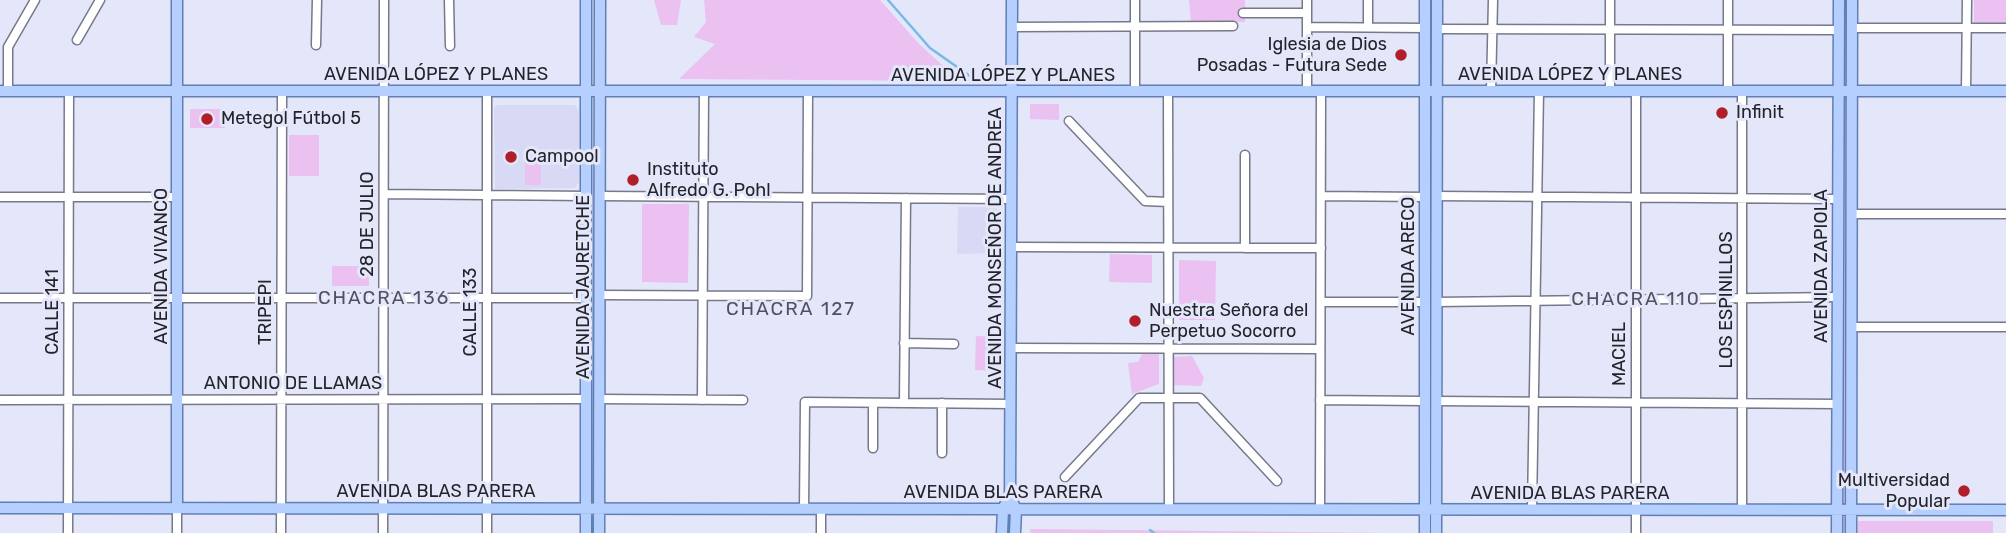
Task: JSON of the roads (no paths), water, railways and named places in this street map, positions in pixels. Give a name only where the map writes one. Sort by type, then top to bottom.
[{"type":"main road","name":"AVENIDA VIVANCO","points":[[177,0],[177,508]]},
{"type":"main road","name":"AVENIDA JAURETCHE","points":[[586,0],[586,533]]},
{"type":"main road","name":"AVENIDA JAURETCHE","points":[[599,533],[600,0]]},
{"type":"main road","name":"AVENIDA MONSEÑOR DE ANDREA","points":[[1012,0],[1010,497],[1016,509],[1015,533]]},
{"type":"main road","name":"AVENIDA ARECO","points":[[1425,0],[1425,533]]},
{"type":"main road","name":"AVENIDA ARECO","points":[[1436,533],[1437,0]]},
{"type":"main road","name":"AVENIDA ZAPIOLA","points":[[1837,533],[1839,0]]},
{"type":"main road","name":"AVENIDA ZAPIOLA","points":[[1850,533],[1852,0]]},
{"type":"main road","name":"AVENIDA LÓPEZ Y PLANES","points":[[4,91],[2006,91]]},
{"type":"main road","points":[[1002,533],[1003,509],[1010,497]]},
{"type":"main road","name":"AVENIDA BLAS PARERA","points":[[0,508],[2006,510]]},
{"type":"street","points":[[4,91],[8,47],[35,0]]},
{"type":"street","points":[[77,40],[100,0]]},
{"type":"street","points":[[316,45],[317,0]]},
{"type":"street","name":"28 DE JULIO","points":[[383,533],[384,0]]},
{"type":"street","points":[[449,0],[450,46]]},
{"type":"street","points":[[1135,0],[1135,91]]},
{"type":"street","points":[[1307,0],[1307,91]]},
{"type":"street","points":[[1368,0],[1368,27]]},
{"type":"street","points":[[1491,91],[1493,0]]},
{"type":"street","points":[[1610,0],[1610,91]]},
{"type":"street","points":[[1728,0],[1728,91]]},
{"type":"street","points":[[1966,91],[1967,0]]},
{"type":"street","points":[[1243,13],[1307,13]]},
{"type":"street","points":[[1012,27],[1233,26]]},
{"type":"street","points":[[1307,27],[1425,28]]},
{"type":"street","points":[[1852,27],[2006,27]]},
{"type":"street","points":[[1437,29],[1839,30]]},
{"type":"street","name":"CALLE 141","points":[[68,533],[69,91]]},
{"type":"street","name":"TRIPEPI","points":[[281,533],[282,91]]},
{"type":"street","name":"CALLE 133","points":[[487,91],[487,533]]},
{"type":"street","points":[[702,400],[704,91]]},
{"type":"street","points":[[599,295],[807,296],[808,91]]},
{"type":"street","points":[[1168,91],[1168,509]]},
{"type":"street","points":[[1320,509],[1321,91]]},
{"type":"street","points":[[1532,509],[1539,91]]},
{"type":"street","name":"MACIEL","points":[[1636,91],[1636,533]]},
{"type":"street","name":"LOS ESPINILLOS","points":[[1742,91],[1742,509]]},
{"type":"street","points":[[1069,121],[1145,201],[1168,202]]},
{"type":"street","points":[[1245,155],[1245,248]]},
{"type":"street","points":[[384,194],[586,196]]},
{"type":"street","points":[[600,196],[1011,199]]},
{"type":"street","points":[[1321,196],[1425,197]]},
{"type":"street","points":[[1436,196],[1838,199]]},
{"type":"street","points":[[0,197],[177,197]]},
{"type":"street","points":[[904,402],[906,198]]},
{"type":"street","points":[[1852,214],[2006,214]]},
{"type":"street","points":[[1011,247],[1321,248]]},
{"type":"street","points":[[1436,302],[1838,296]]},
{"type":"street","points":[[0,298],[586,298]]},
{"type":"street","points":[[1321,302],[1425,302]]},
{"type":"street","points":[[1851,327],[2006,327]]},
{"type":"street","points":[[905,344],[954,344]]},
{"type":"street","points":[[1011,348],[1320,349]]},
{"type":"street","points":[[1065,477],[1139,398],[1168,397],[1200,398],[1277,481]]},
{"type":"street","points":[[599,399],[743,400]]},
{"type":"street","name":"ANTONIO DE LLAMAS","points":[[0,400],[586,400]]},
{"type":"street","points":[[1320,400],[1424,401]]},
{"type":"street","points":[[1436,401],[1838,404]]},
{"type":"street","points":[[804,509],[805,402],[1010,404]]},
{"type":"street","points":[[873,402],[873,448]]},
{"type":"street","points":[[942,403],[942,453]]},
{"type":"street","name":"AVENIDA VIVANCO","points":[[177,508],[177,533]]},
{"type":"street","points":[[821,509],[821,533]]},
{"type":"waterway","points":[[888,0],[930,48],[970,76]]},
{"type":"waterway","points":[[1150,530],[1154,533]]},
{"type":"place","name":"Iglesia de Dios Posadas - Futura Sede","points":[[1401,55]]},
{"type":"place","name":"Infinit","points":[[1722,113]]},
{"type":"place","name":"Metegol Fútbol 5","points":[[207,119]]},
{"type":"place","name":"Campool","points":[[511,157]]},
{"type":"place","name":"Instituto Alfredo G. Pohl","points":[[633,180]]},
{"type":"place","name":"Nuestra Señora del Perpetuo Socorro","points":[[1135,321]]},
{"type":"place","name":"Multiversidad Popular","points":[[1964,491]]},
{"type":"district","name":"CHACRA 136","points":[[384,299]]},
{"type":"district","name":"CHACRA 110","points":[[1636,300]]},
{"type":"district","name":"CHACRA 127","points":[[791,310]]}]
